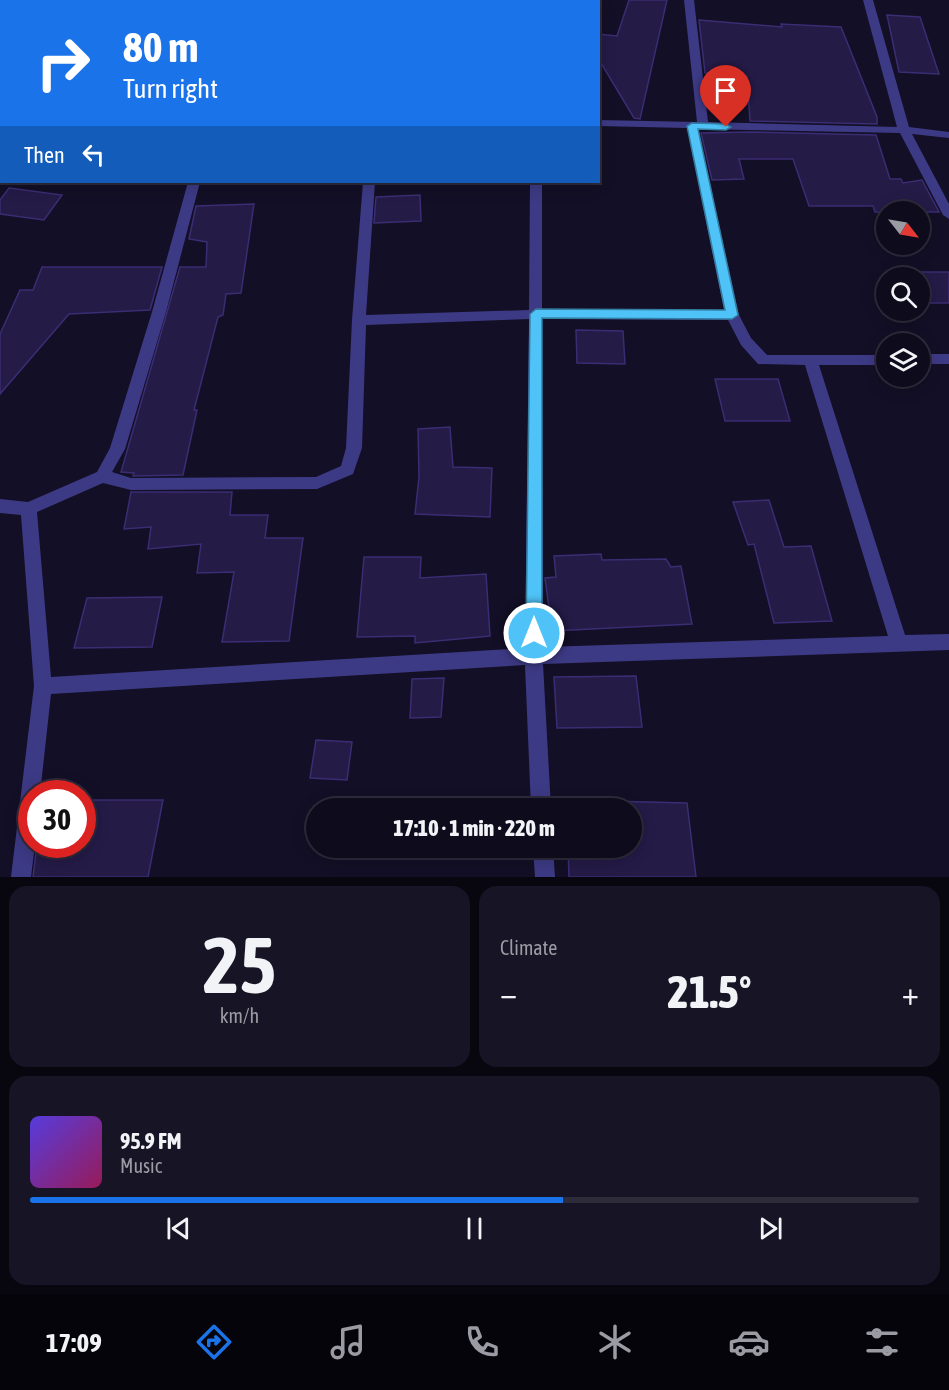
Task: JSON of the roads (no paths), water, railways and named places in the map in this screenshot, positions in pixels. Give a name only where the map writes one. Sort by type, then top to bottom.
[{"type":"street","points":[[152,0],[174,0]]},
{"type":"street","points":[[689,0],[698,126],[732,315],[746,341],[763,360],[876,360]]},
{"type":"street","points":[[868,0],[904,130],[949,215]]},
{"type":"street","points":[[600,123],[904,130],[949,135]]},
{"type":"street","points":[[0,507],[29,509],[102,476],[117,449],[159,312],[194,183]]},
{"type":"street","points":[[102,476],[130,484],[317,483],[348,470],[354,448],[359,320],[369,183]]},
{"type":"street","points":[[536,183],[534,656],[541,798]]},
{"type":"street","points":[[359,320],[536,314],[732,315]]},
{"type":"street","points":[[930,359],[949,359]]},
{"type":"street","points":[[811,361],[899,644]]},
{"type":"street","points":[[21,877],[43,686],[29,509]]},
{"type":"street","points":[[43,686],[534,656],[949,642]]},
{"type":"street","points":[[544,858],[545,877]]}]
